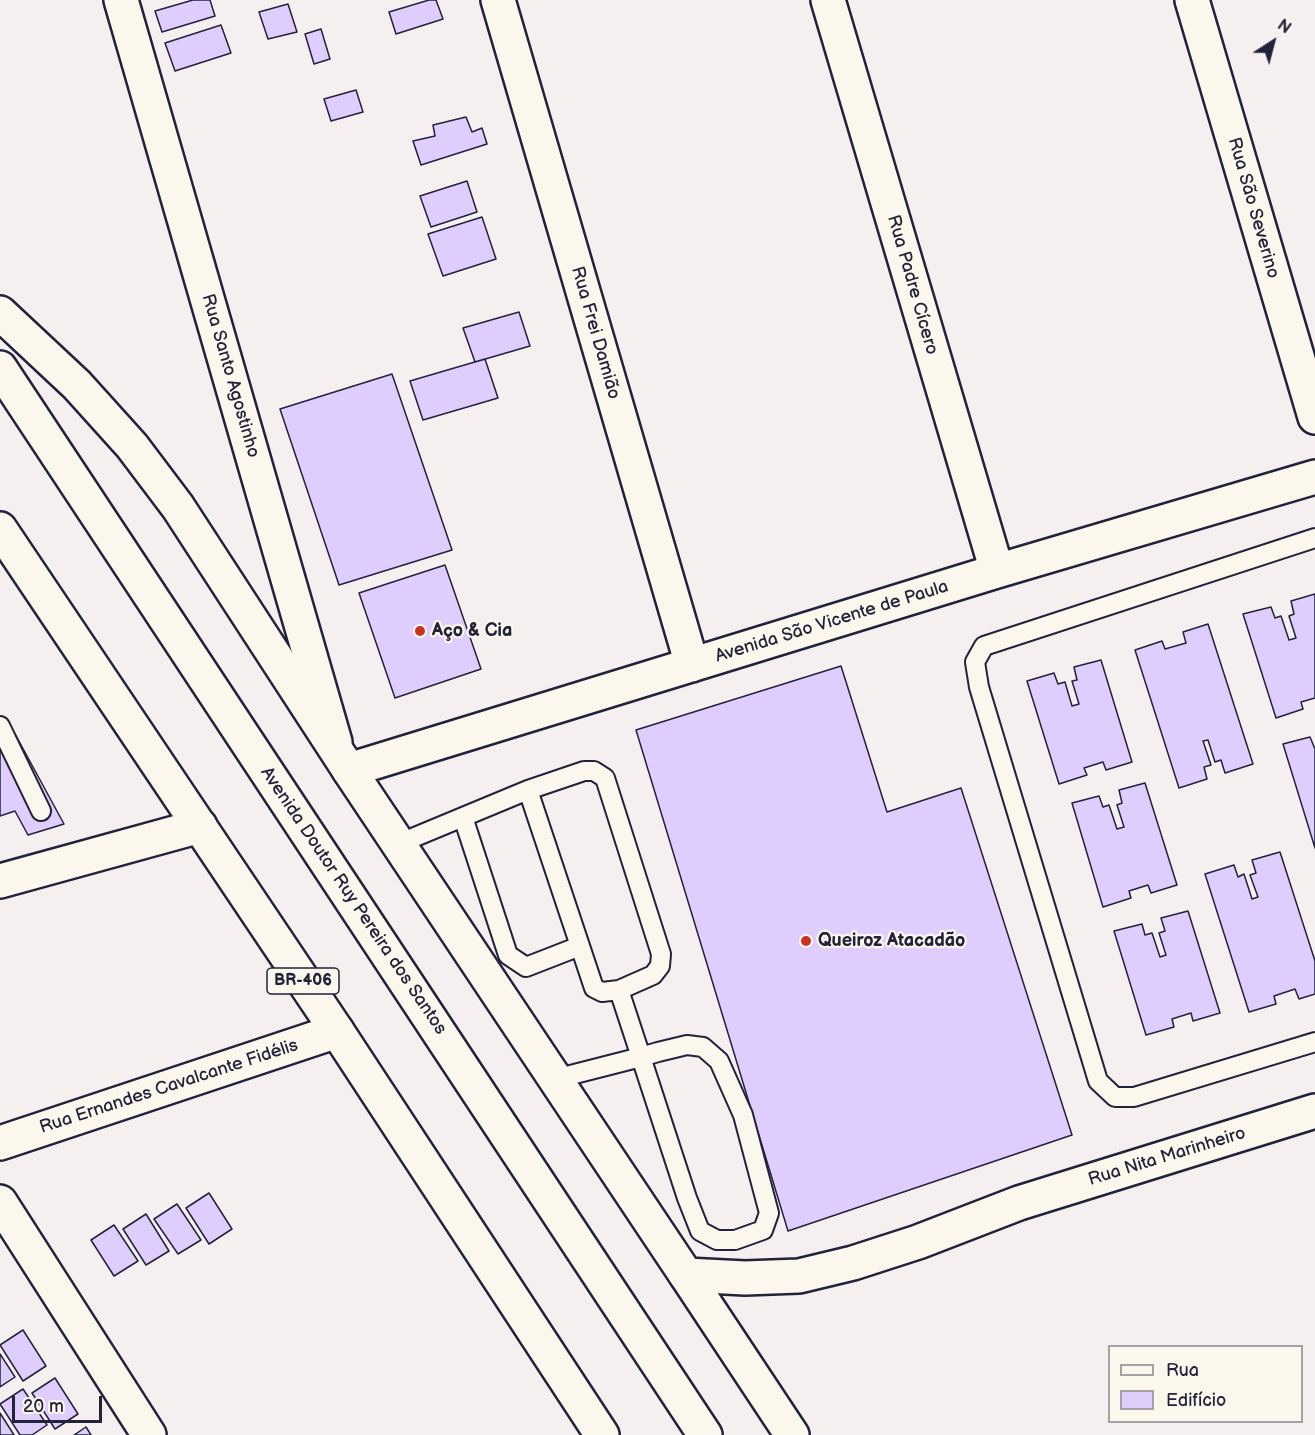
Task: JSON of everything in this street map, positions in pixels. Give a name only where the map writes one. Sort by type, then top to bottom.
[{"type":"main road","name":"Rua Santo Agostinho","points":[[122,0],[344,761]]},
{"type":"main road","name":"Rua Frei Damião","points":[[498,0],[692,665]]},
{"type":"main road","name":"Rua Padre Cícero","points":[[828,0],[997,571]]},
{"type":"main road","name":"Rua São Severino","points":[[1192,0],[1315,417]]},
{"type":"main road","points":[[0,313],[77,385],[132,446],[178,507],[398,844],[792,1435]]},
{"type":"main road","name":"Avenida Doutor Ruy Pereira dos Santos","points":[[0,368],[705,1435]]},
{"type":"main road","name":"Avenida São Vicente de Paula","points":[[344,761],[692,665],[997,571],[1315,477]]},
{"type":"main road","name":"BR-406","points":[[0,530],[337,1031],[602,1435]]},
{"type":"main road","points":[[0,881],[200,826]]},
{"type":"main road","name":"Rua Ernandes Cavalcante Fidélis","points":[[0,1143],[337,1031]]},
{"type":"main road","name":"Rua Nita Marinheiro","points":[[686,1275],[745,1278],[799,1276],[853,1263],[907,1246],[1019,1203],[1315,1111]]},
{"type":"main road","points":[[0,1202],[149,1435]]},
{"type":"lane","points":[[1315,538],[984,646],[975,662],[979,687],[1098,1081],[1115,1097],[1134,1097],[1315,1042]]},
{"type":"lane","points":[[0,726],[41,811]]},
{"type":"lane","points":[[398,844],[528,790],[584,771],[594,771],[605,778],[662,954],[660,966],[653,975],[619,990],[602,992],[594,988],[528,790]]},
{"type":"lane","points":[[464,817],[508,955],[526,967],[580,946]]},
{"type":"lane","points":[[555,1079],[641,1057],[687,1045],[704,1047],[719,1061],[743,1115],[770,1213],[763,1230],[735,1240],[717,1240],[700,1231],[641,1057],[619,990]]},
{"type":"building","points":[[193,0],[210,0],[215,16],[162,32],[155,11]]},
{"type":"building","points":[[436,0],[443,19],[396,34],[389,12]]},
{"type":"building","points":[[288,4],[297,32],[268,39],[259,12]]},
{"type":"building","points":[[221,25],[231,53],[175,71],[165,43]]},
{"type":"building","points":[[321,29],[330,59],[314,64],[305,34]]},
{"type":"building","points":[[356,90],[363,112],[331,121],[324,99]]},
{"type":"building","points":[[466,117],[472,132],[482,128],[487,144],[421,165],[413,141],[435,136],[433,125]]},
{"type":"building","points":[[467,181],[477,212],[431,227],[420,196]]},
{"type":"building","points":[[482,217],[496,259],[443,276],[428,234]]},
{"type":"building","points":[[519,312],[530,346],[475,362],[463,328]]},
{"type":"building","points":[[485,359],[498,398],[423,420],[410,381]]},
{"type":"building","points":[[392,374],[452,550],[339,585],[280,409]]},
{"type":"building","name":"Aço & Cia","points":[[445,565],[481,669],[395,698],[359,593]]},
{"type":"building","points":[[1315,594],[1315,698],[1301,702],[1303,709],[1276,718],[1243,614],[1271,607],[1275,618],[1281,616],[1289,640],[1296,638],[1289,616],[1294,614],[1291,601]]},
{"type":"building","points":[[1208,624],[1253,764],[1225,773],[1221,760],[1215,762],[1208,740],[1203,741],[1211,765],[1204,767],[1207,779],[1179,788],[1135,650],[1162,641],[1165,649],[1186,643],[1183,632]]},
{"type":"building","points":[[1101,660],[1132,762],[1106,770],[1103,762],[1084,768],[1087,775],[1059,784],[1027,681],[1054,673],[1058,684],[1065,682],[1072,706],[1079,704],[1072,681],[1077,680],[1074,667]]},
{"type":"building","points":[[841,666],[887,812],[961,788],[1072,1135],[788,1231],[636,730]]},
{"type":"building","points":[[8,721],[64,824],[28,835],[15,811],[0,816],[0,724]]},
{"type":"building","points":[[1310,737],[1315,749],[1315,848],[1283,744]]},
{"type":"building","points":[[1145,783],[1177,885],[1151,893],[1148,885],[1129,891],[1131,898],[1103,907],[1072,803],[1099,796],[1103,807],[1109,805],[1117,829],[1124,827],[1117,805],[1122,803],[1119,790]]},
{"type":"building","points":[[1280,852],[1315,961],[1315,994],[1299,999],[1295,989],[1274,996],[1276,1004],[1249,1012],[1205,874],[1234,865],[1238,877],[1244,874],[1252,899],[1258,897],[1250,875],[1256,873],[1252,860]]},
{"type":"building","points":[[1188,911],[1220,1013],[1193,1021],[1191,1013],[1172,1019],[1174,1027],[1146,1035],[1114,931],[1142,924],[1145,935],[1152,933],[1160,957],[1166,955],[1159,933],[1165,931],[1161,918]]},
{"type":"building","points":[[209,1193],[232,1229],[209,1244],[186,1208]]},
{"type":"building","points":[[177,1204],[201,1240],[178,1254],[154,1219]]},
{"type":"building","points":[[146,1214],[169,1251],[146,1265],[123,1229]]},
{"type":"building","points":[[114,1225],[138,1261],[114,1276],[91,1240]]},
{"type":"building","points":[[23,1330],[46,1366],[23,1381],[0,1345]]},
{"type":"building","points":[[0,1354],[15,1377],[0,1387]]},
{"type":"building","points":[[55,1378],[78,1414],[55,1429],[32,1393]]},
{"type":"building","points":[[23,1389],[47,1425],[32,1435],[20,1435],[0,1404]]},
{"type":"building","points":[[0,1413],[14,1435],[0,1435]]},
{"type":"building","points":[[86,1427],[91,1435],[74,1435]]},
{"type":"place","name":"Aço & Cia","points":[[420,631]]},
{"type":"place","name":"Queiroz Atacadão","points":[[806,941]]}]
